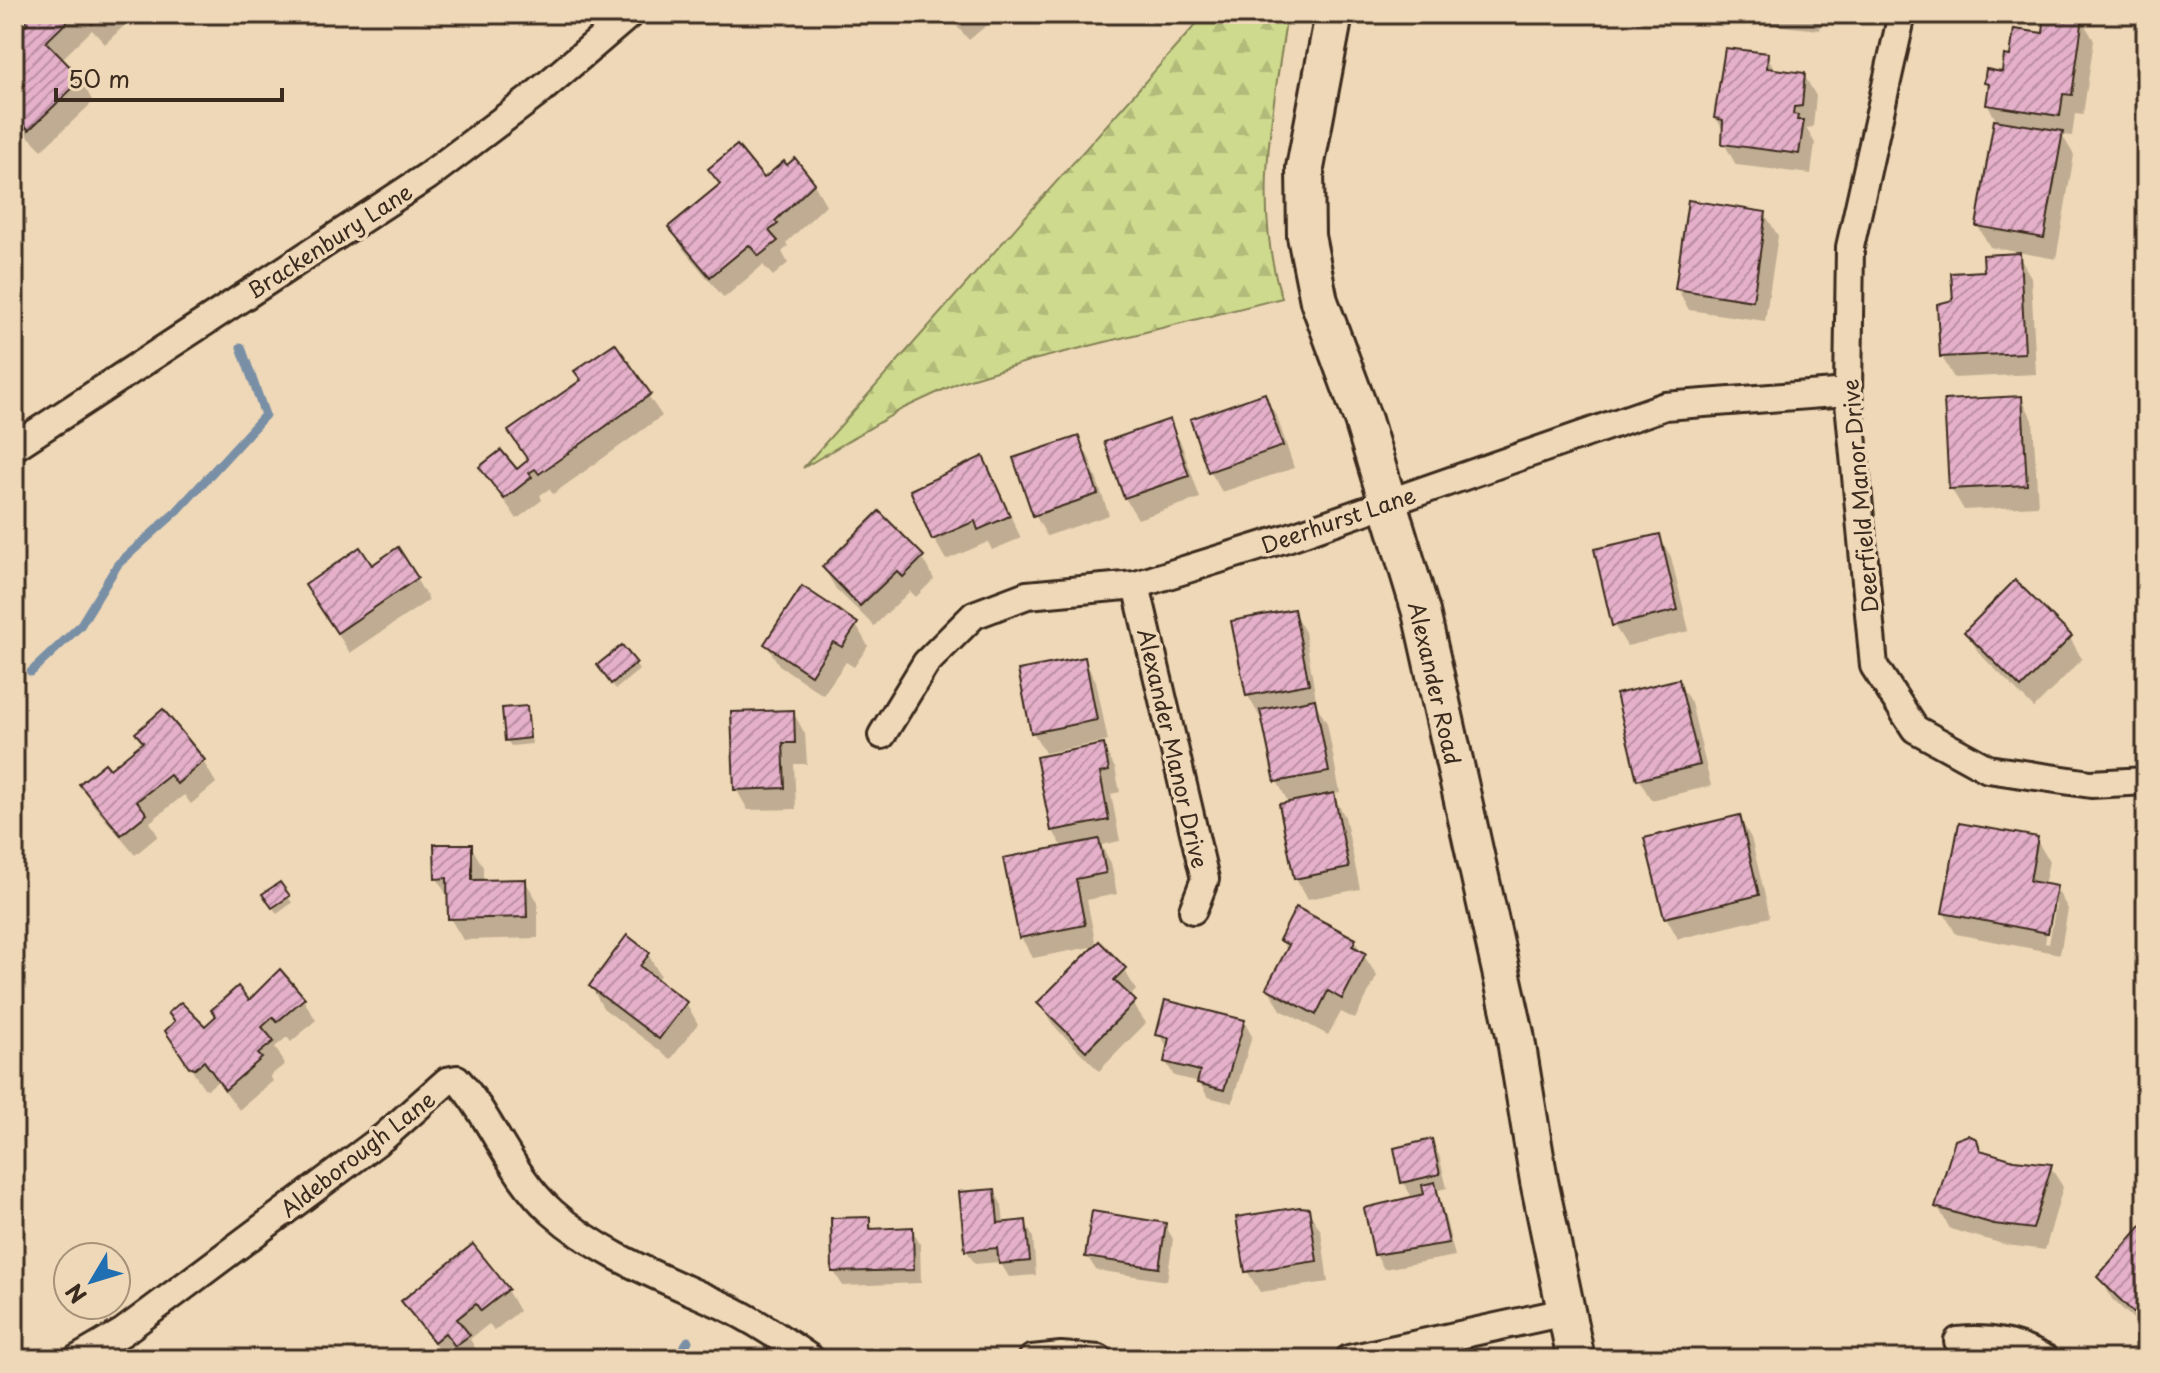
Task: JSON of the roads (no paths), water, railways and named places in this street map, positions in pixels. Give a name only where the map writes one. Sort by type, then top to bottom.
[{"type":"street","name":"Brackenbury Lane","points":[[14,447],[428,176],[534,96],[630,14]]},
{"type":"street","name":"Alexander Road","points":[[1334,14],[1305,168],[1306,236],[1319,301],[1389,501],[1421,612],[1515,1034],[1539,1181],[1576,1359]]},
{"type":"street","name":"Deerfield Manor Drive","points":[[1902,14],[1850,247],[1848,392],[1874,666],[1915,729],[1988,769],[2091,784],[2146,781]]},
{"type":"street","name":"Deerhurst Lane","points":[[882,735],[926,663],[974,615],[1027,595],[1136,585],[1290,537],[1665,406],[1848,392]]},
{"type":"street","name":"Alexander Manor Drive","points":[[1136,585],[1205,879],[1193,910]]},
{"type":"street","name":"Aldeborough Lane","points":[[77,1359],[123,1332],[385,1136],[447,1081],[457,1079],[477,1102],[504,1155],[523,1181],[574,1231],[620,1259],[761,1325],[811,1359]]},
{"type":"street","points":[[1349,1359],[1565,1312]]},
{"type":"street","points":[[1958,1341],[1990,1339],[2022,1346],[2046,1359]]},
{"type":"street","points":[[1032,1359],[1061,1356],[1099,1359]]},
{"type":"waterway","points":[[31,672],[80,626],[118,564],[177,511],[265,415],[241,347]]},
{"type":"waterway","points":[[676,1359],[688,1341]]},
{"type":"waterway","points":[[14,1354],[15,1359]]}]
